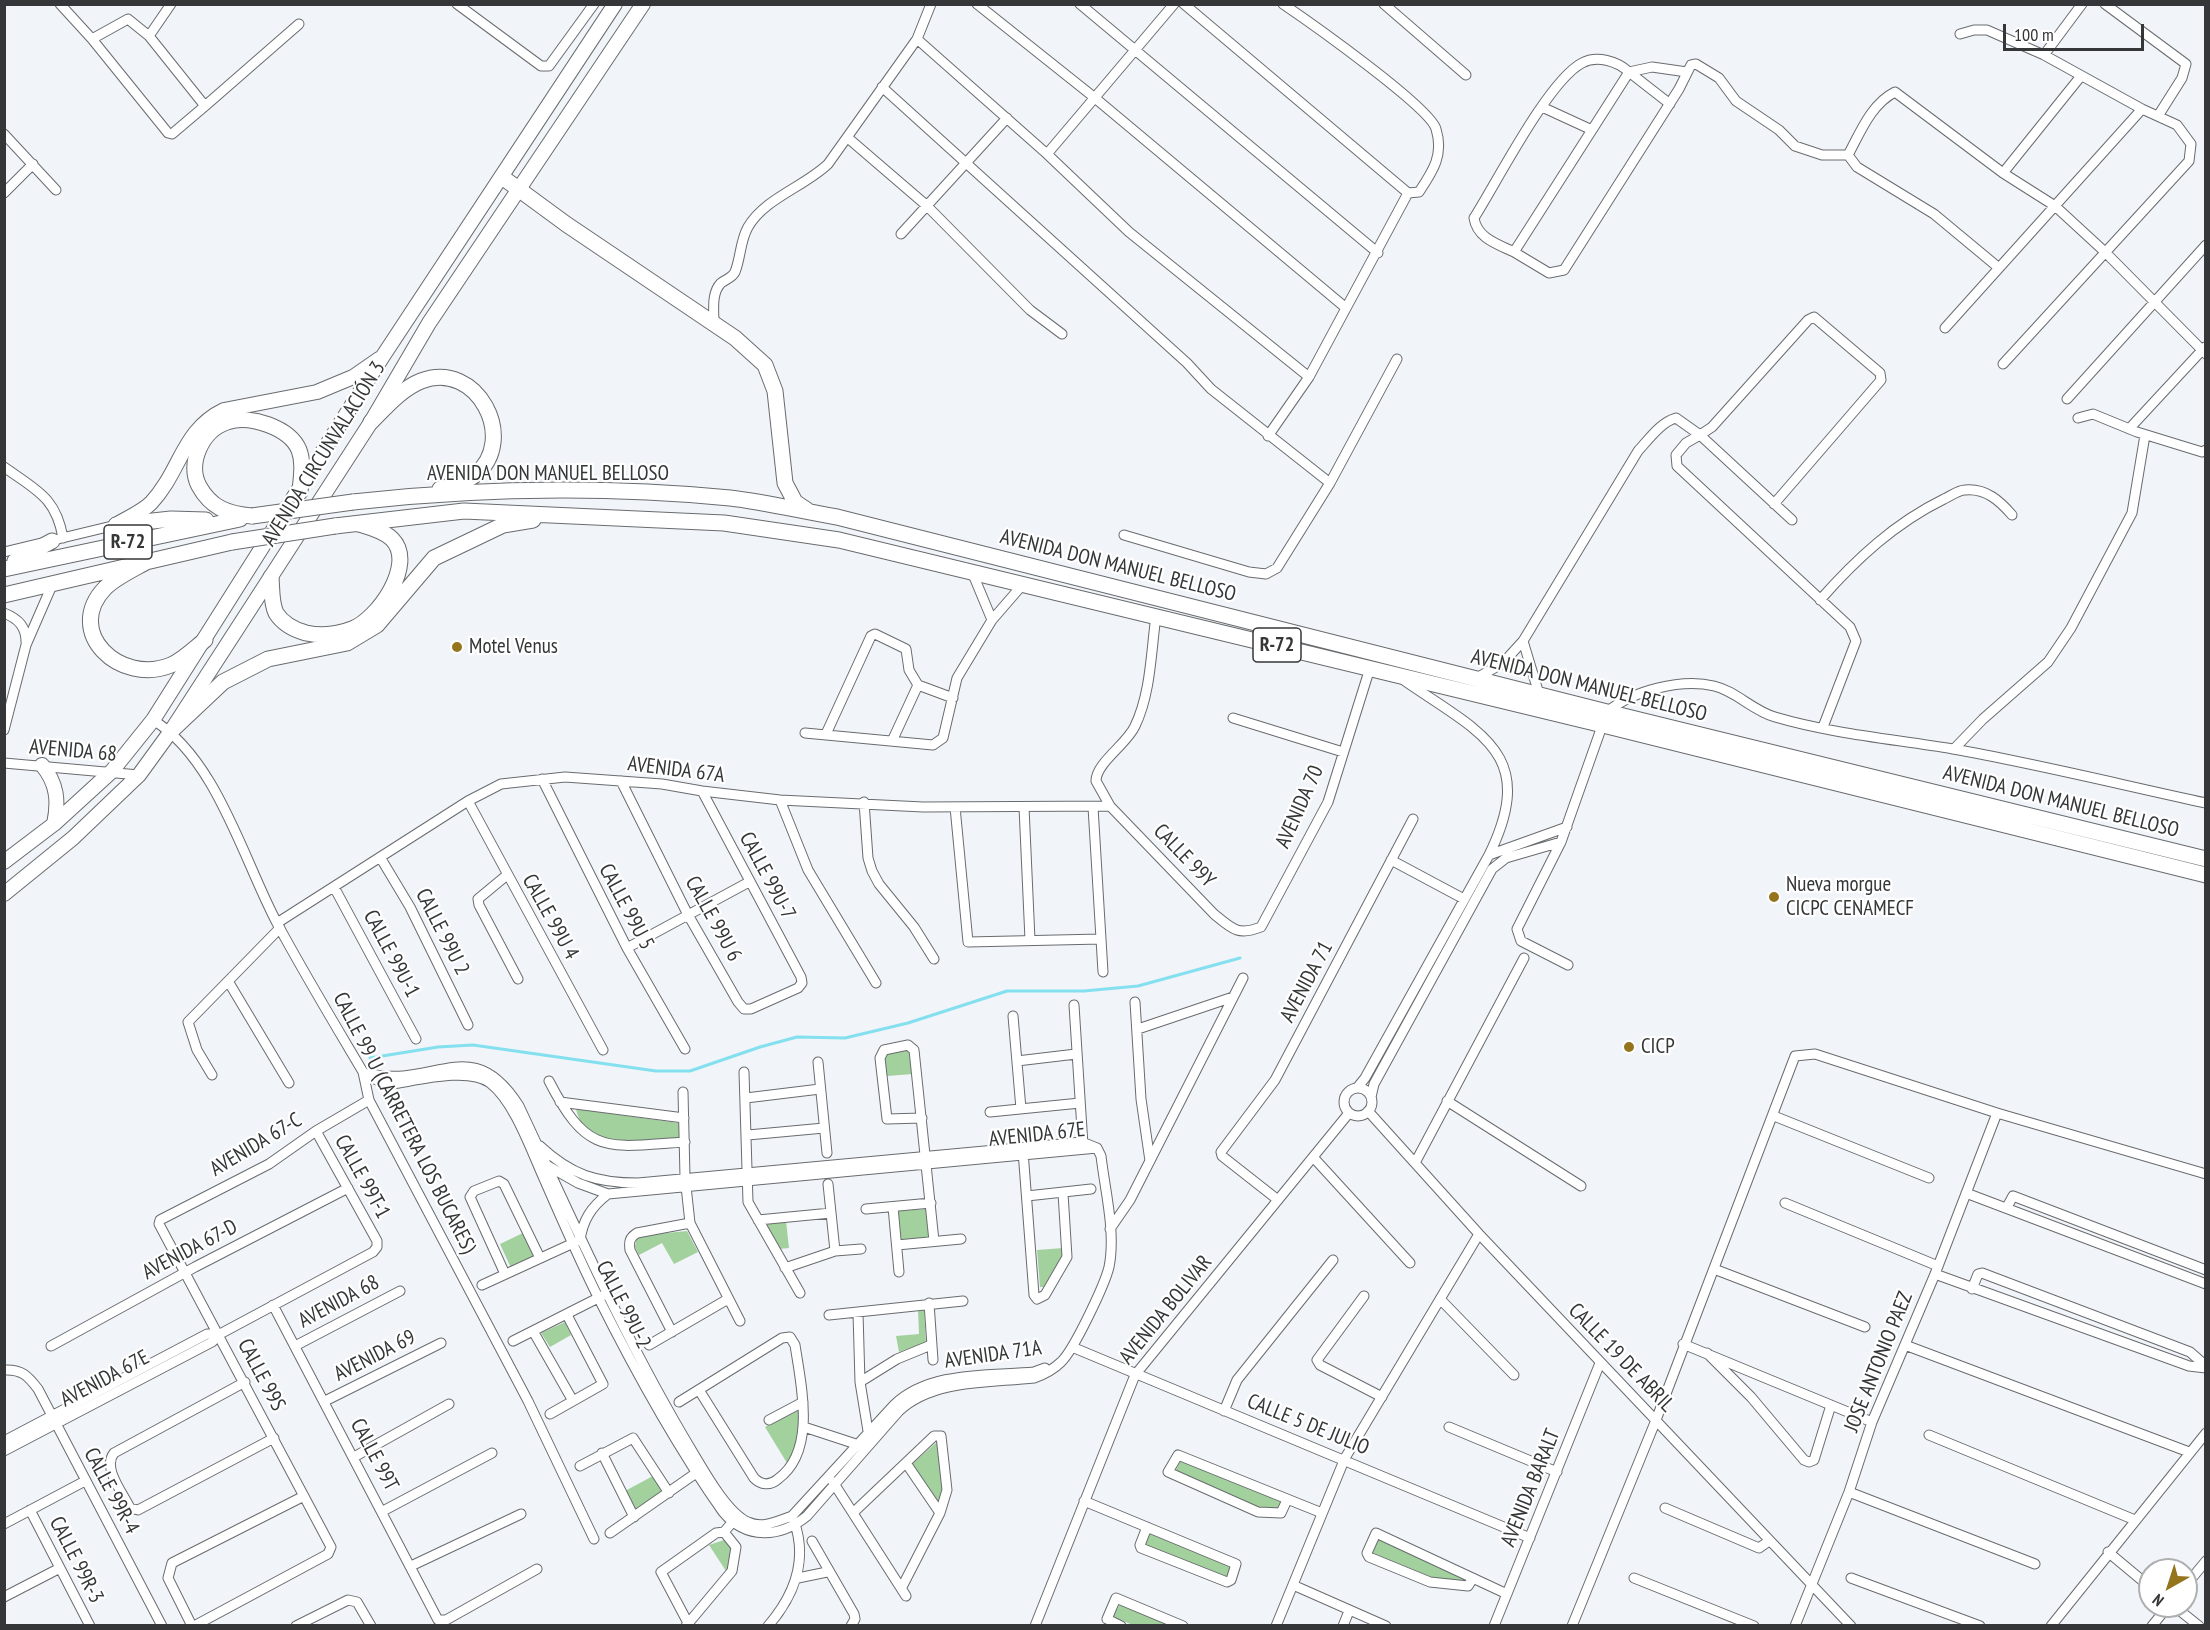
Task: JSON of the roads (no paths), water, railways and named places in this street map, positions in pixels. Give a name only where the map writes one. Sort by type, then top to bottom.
[{"type":"main road","name":"AVENIDA CIRCUNVALACIÓN 3","points":[[4,862],[54,824],[112,771],[153,720],[300,492],[383,356],[615,4]]},
{"type":"main road","name":"AVENIDA CIRCUNVALACIÓN 3","points":[[4,894],[74,838],[139,775],[171,731],[371,422],[429,323],[643,4]]},
{"type":"main road","points":[[502,177],[566,224],[735,338],[765,365],[776,391],[779,446],[785,483],[795,502],[811,512]]},
{"type":"main road","points":[[116,525],[150,505],[178,466],[186,444],[197,428],[210,417],[224,410],[317,393],[353,377],[383,356]]},
{"type":"main road","points":[[371,422],[393,399],[420,382],[443,376],[461,381],[476,393],[489,412],[494,433],[489,455],[475,475],[423,494]]},
{"type":"main road","points":[[252,516],[228,514],[206,500],[194,477],[196,454],[210,432],[227,422],[244,420],[274,428],[291,436],[300,452],[300,492]]},
{"type":"main road","name":"AVENIDA DON MANUEL BELLOSO","points":[[4,568],[252,516],[423,494],[616,490],[731,498],[811,512],[1539,694],[1605,719],[2205,875]]},
{"type":"main road","name":"AVENIDA DON MANUEL BELLOSO","points":[[4,595],[232,542],[353,522],[464,511],[724,523],[839,540],[1370,668],[1605,719],[2205,859]]},
{"type":"main road","points":[[171,731],[223,682],[268,659],[347,643],[377,625],[434,558],[503,525],[562,515]]},
{"type":"main road","name":"R-72","points":[[116,525],[171,519],[230,521]]},
{"type":"main road","points":[[271,577],[276,614],[294,630],[321,636],[353,629],[381,607],[398,578],[400,555],[393,539],[374,528],[353,522]]},
{"type":"main road","name":"R-72","points":[[4,568],[57,539]]},
{"type":"main road","points":[[148,561],[103,590],[94,606],[92,621],[94,636],[100,650],[112,661],[131,668],[151,669],[172,664],[205,640]]},
{"type":"main road","points":[[42,765],[52,777],[56,795],[54,824]]},
{"type":"street","points":[[60,4],[92,39],[168,133],[172,134],[299,24]]},
{"type":"street","points":[[149,36],[171,4]]},
{"type":"street","points":[[457,4],[541,66],[549,66],[594,4]]},
{"type":"street","points":[[714,323],[714,298],[722,283],[734,274],[744,235],[750,224],[769,205],[812,179],[848,138],[917,39],[931,4]]},
{"type":"street","points":[[977,4],[1095,98],[1346,308]]},
{"type":"street","points":[[1080,4],[1378,253]]},
{"type":"street","points":[[1047,154],[1174,4]]},
{"type":"street","points":[[1184,4],[1408,193],[1419,192],[1438,162],[1440,146],[1434,121],[1332,36],[1283,4]]},
{"type":"street","points":[[1384,4],[1466,75]]},
{"type":"street","points":[[2044,55],[2082,4]]},
{"type":"street","points":[[2105,4],[2186,64],[2182,78],[2158,116]]},
{"type":"street","points":[[92,39],[128,19],[149,36],[205,106]]},
{"type":"street","points":[[1960,34],[1974,30],[1987,30],[2044,55],[2142,109],[2177,125],[2191,144],[2189,161],[2003,364]]},
{"type":"street","points":[[917,39],[1047,154],[1129,232],[1309,377]]},
{"type":"street","points":[[1670,104],[1613,62],[1594,59],[1583,63],[1569,72],[1542,107],[1474,218],[1475,228],[1488,240],[1514,252],[1549,273],[1564,270],[1670,104],[1691,65],[1696,64],[1706,69],[1727,87],[1736,101],[1779,130],[1795,146],[1822,155],[1848,155]]},
{"type":"street","points":[[1514,252],[1629,72],[1652,67],[1687,72]]},
{"type":"street","points":[[2003,173],[2081,76]]},
{"type":"street","points":[[882,87],[1187,363],[1210,389],[1330,483]]},
{"type":"street","points":[[1848,155],[1870,116],[1886,97],[1895,93],[2003,173],[2055,206],[2105,252],[2204,350],[2129,429]]},
{"type":"street","points":[[1542,107],[1592,130]]},
{"type":"street","points":[[1945,328],[2142,109]]},
{"type":"street","points":[[901,234],[1007,118]]},
{"type":"street","points":[[4,134],[56,190]]},
{"type":"street","points":[[848,138],[926,205],[1029,310],[1062,334]]},
{"type":"street","points":[[1848,155],[1857,167],[1934,214],[1999,268]]},
{"type":"street","points":[[4,193],[33,165]]},
{"type":"street","points":[[1268,436],[1309,377],[1378,253],[1408,193]]},
{"type":"street","points":[[2067,399],[2156,303],[2205,245]]},
{"type":"street","points":[[1774,504],[1881,380],[1880,373],[1814,317],[1808,320],[1724,417],[1680,448],[1676,455],[1677,466],[1850,627],[1856,641],[1823,727]]},
{"type":"street","points":[[1124,535],[1266,574],[1276,568],[1330,483],[1397,359]]},
{"type":"street","points":[[2078,418],[2093,414],[2145,435],[2202,452],[2205,450]]},
{"type":"street","points":[[1474,679],[1503,663],[1523,641],[1638,451],[1672,419],[1676,418],[1700,435],[1792,520]]},
{"type":"street","points":[[1954,749],[1983,719],[2048,662],[2071,628],[2132,513],[2145,435]]},
{"type":"street","points":[[4,467],[54,507],[60,519],[57,539]]},
{"type":"street","points":[[1820,600],[1872,546],[1906,521],[1963,490],[1988,494],[2012,515]]},
{"type":"street","name":"R-72","points":[[4,552],[116,525]]},
{"type":"street","points":[[972,572],[992,620]]},
{"type":"street","points":[[4,730],[26,645],[53,583]]},
{"type":"street","points":[[805,733],[892,739],[933,745],[940,743],[944,738],[957,678],[992,620],[1024,584]]},
{"type":"street","points":[[4,613],[20,621],[26,632],[26,645]]},
{"type":"street","name":"CALLE 99Y","points":[[1156,616],[1145,694],[1136,725],[1125,742],[1096,775],[1096,781],[1110,806],[1214,914],[1232,928]]},
{"type":"street","points":[[826,734],[871,636],[875,634],[906,649],[909,670],[918,685],[953,698]]},
{"type":"street","points":[[1523,641],[1539,694]]},
{"type":"street","name":"AVENIDA 70","points":[[1232,928],[1246,933],[1261,927],[1328,802],[1370,668]]},
{"type":"street","points":[[1396,674],[1479,732],[1493,748],[1504,767],[1509,797],[1504,819],[1489,855],[1365,1078],[1357,1088],[1347,1092],[1344,1099],[1349,1113],[1360,1116],[1368,1111],[1374,1084],[1492,869],[1506,858],[1561,842]]},
{"type":"street","points":[[892,739],[918,685]]},
{"type":"street","points":[[1568,965],[1521,941],[1517,929],[1561,842],[1605,719],[1622,702],[1644,694],[1693,685],[1714,686],[1773,717],[1862,736],[1954,749],[2205,804]]},
{"type":"street","points":[[1233,718],[1343,752]]},
{"type":"street","name":"CALLE 99 U (CARRETERA LOS BUCARES)","points":[[153,720],[171,731],[184,744],[232,823],[278,925],[363,1072],[369,1100],[528,1401],[594,1539]]},
{"type":"street","name":"AVENIDA 68","points":[[4,763],[139,775]]},
{"type":"street","name":"AVENIDA 67A","points":[[212,1075],[197,1050],[188,1022],[278,925],[468,801],[501,784],[565,777],[662,784],[780,800],[955,807],[1110,806]]},
{"type":"street","name":"CALLE 99U 5","points":[[542,779],[627,948],[685,1049]]},
{"type":"street","name":"CALLE 99U 6","points":[[621,781],[687,913],[744,1009],[763,1005],[798,988],[802,982],[801,977]]},
{"type":"street","name":"CALLE 99U-7","points":[[702,791],[801,977]]},
{"type":"street","points":[[780,800],[808,870],[876,983]]},
{"type":"street","name":"CALLE 99U 4","points":[[468,801],[603,1050]]},
{"type":"street","points":[[864,802],[868,858],[872,871],[879,884],[914,927],[933,959]]},
{"type":"street","points":[[955,807],[968,942],[1101,939]]},
{"type":"street","points":[[1024,807],[1030,940]]},
{"type":"street","points":[[1093,807],[1103,972]]},
{"type":"street","name":"AVENIDA 71","points":[[1278,1200],[1221,1154],[1275,1080],[1413,819]]},
{"type":"street","points":[[1489,855],[1567,827]]},
{"type":"street","name":"CALLE 99U 2","points":[[380,857],[410,906],[468,1025]]},
{"type":"street","points":[[1391,860],[1464,899]]},
{"type":"street","points":[[507,875],[478,899],[479,906],[518,980]]},
{"type":"street","points":[[627,948],[687,913],[749,882]]},
{"type":"street","name":"CALLE 99U-1","points":[[334,887],[416,1039]]},
{"type":"street","points":[[1415,1163],[1524,958]]},
{"type":"street","points":[[1072,1347],[1109,1267],[1110,1229],[1130,1200],[1243,978]]},
{"type":"street","points":[[228,981],[289,1083]]},
{"type":"street","points":[[1138,1029],[1233,997]]},
{"type":"street","points":[[1136,1002],[1141,1099],[1150,1161]]},
{"type":"street","points":[[1074,1005],[1083,1146]]},
{"type":"street","points":[[1013,1016],[1021,1109]]},
{"type":"street","points":[[922,1118],[887,1119],[880,1058],[884,1050],[912,1046],[922,1118],[934,1241]]},
{"type":"street","points":[[1572,1626],[1656,1420],[1683,1344],[1796,1056],[1803,1053],[1815,1054],[1997,1113],[2205,1174]]},
{"type":"street","points":[[1017,1061],[1076,1054]]},
{"type":"street","points":[[818,1062],[827,1153]]},
{"type":"street","name":"CALLE 99U-2","points":[[363,1072],[382,1083],[463,1075],[492,1079],[507,1088],[519,1106],[534,1147],[576,1242],[660,1414],[735,1519],[747,1527],[773,1533],[793,1521]]},
{"type":"street","points":[[744,1072],[748,1135],[748,1202],[800,1293]]},
{"type":"street","points":[[549,1081],[571,1120],[598,1142],[617,1146],[685,1142]]},
{"type":"street","points":[[1357,1088],[1365,1090],[1371,1096]]},
{"type":"street","points":[[746,1098],[820,1089]]},
{"type":"street","points":[[683,1092],[685,1182],[690,1223],[740,1321]]},
{"type":"street","name":"AVENIDA 67-C","points":[[160,1220],[268,1164],[316,1131],[369,1100]]},
{"type":"street","points":[[1448,1101],[1581,1186]]},
{"type":"street","points":[[560,1102],[684,1118]]},
{"type":"street","points":[[990,1112],[1080,1103]]},
{"type":"street","name":"CALLE 19 DE ABRIL","points":[[1368,1111],[1479,1234],[1851,1626]]},
{"type":"street","name":"AVENIDA BOLIVAR","points":[[1035,1626],[1135,1375],[1349,1113]]},
{"type":"street","name":"JOSE ANTONIO PAEZ","points":[[1795,1626],[1849,1492],[1872,1422],[1936,1270],[1997,1113]]},
{"type":"street","points":[[1774,1116],[1929,1178]]},
{"type":"street","points":[[748,1135],[824,1128]]},
{"type":"street","name":"CALLE 99T-1","points":[[316,1131],[377,1240]]},
{"type":"street","name":"AVENIDA 67E","points":[[534,1147],[581,1174],[607,1183],[685,1182],[1083,1146],[1097,1148],[1101,1156],[1110,1229]]},
{"type":"street","name":"CALLE 99U-2","points":[[534,1147],[547,1165],[576,1242]]},
{"type":"street","points":[[1022,1150],[1028,1196],[1034,1295],[1042,1299],[1067,1257],[1063,1193]]},
{"type":"street","points":[[1313,1158],[1410,1263]]},
{"type":"street","name":"AVENIDA 67E","points":[[547,1165],[578,1183],[608,1194],[685,1182]]},
{"type":"street","points":[[505,1274],[470,1197],[474,1191],[499,1181],[504,1184],[540,1258]]},
{"type":"street","points":[[828,1184],[834,1251]]},
{"type":"street","name":"AVENIDA 67-D","points":[[51,1346],[348,1188]]},
{"type":"street","points":[[1028,1196],[1091,1189]]},
{"type":"street","points":[[1966,1193],[2205,1284]]},
{"type":"street","points":[[482,1285],[576,1242],[586,1219],[599,1201],[608,1194]]},
{"type":"street","points":[[2007,1207],[2013,1196],[2205,1270]]},
{"type":"street","points":[[866,1209],[931,1203]]},
{"type":"street","points":[[1785,1203],[1936,1270],[1972,1289],[2189,1366],[2205,1367]]},
{"type":"street","points":[[893,1207],[899,1272]]},
{"type":"street","points":[[758,1220],[831,1213]]},
{"type":"street","name":"CALLE 99S","points":[[160,1220],[159,1224],[187,1272],[331,1547],[328,1554],[193,1626]]},
{"type":"street","points":[[672,1332],[629,1243],[631,1237],[637,1233],[690,1223]]},
{"type":"street","points":[[1276,1626],[1345,1458],[1479,1234]]},
{"type":"street","points":[[897,1245],[961,1239]]},
{"type":"street","name":"AVENIDA 67E","points":[[4,1451],[54,1421],[212,1342],[220,1334],[373,1252],[377,1247],[377,1240]]},
{"type":"street","points":[[785,1268],[834,1251],[861,1249]]},
{"type":"street","points":[[1224,1411],[1237,1380],[1333,1260]]},
{"type":"street","points":[[1714,1269],[1865,1328]]},
{"type":"street","points":[[1972,1289],[1978,1274],[1982,1273],[2190,1352],[2205,1367]]},
{"type":"street","name":"AVENIDA 68","points":[[295,1346],[400,1291]]},
{"type":"street","points":[[513,1341],[602,1296]]},
{"type":"street","points":[[1364,1296],[1317,1360],[1320,1365],[1382,1397]]},
{"type":"street","points":[[649,1345],[728,1299]]},
{"type":"street","points":[[1440,1299],[1514,1375]]},
{"type":"street","points":[[829,1315],[963,1301]]},
{"type":"street","points":[[929,1303],[933,1360]]},
{"type":"street","name":"CALLE 99T","points":[[273,1305],[383,1511],[438,1620],[443,1621],[537,1569]]},
{"type":"street","points":[[804,1427],[866,1442],[860,1382],[858,1313]]},
{"type":"street","points":[[550,1414],[603,1384],[567,1315]]},
{"type":"street","points":[[533,1331],[573,1401]]},
{"type":"street","points":[[679,1402],[782,1338],[790,1337],[795,1345],[804,1427],[790,1467],[772,1484],[762,1484],[754,1478],[699,1390]]},
{"type":"street","name":"AVENIDA 69","points":[[325,1401],[441,1343]]},
{"type":"street","points":[[1683,1344],[1872,1422]]},
{"type":"street","points":[[860,1382],[897,1359],[931,1345]]},
{"type":"street","points":[[1905,1345],[2189,1452]]},
{"type":"street","name":"CALLE 5 DE JULIO","points":[[1072,1347],[1135,1375],[1345,1458],[1530,1538]]},
{"type":"street","name":"AVENIDA 71A","points":[[793,1521],[866,1442],[916,1397],[952,1386],[1034,1378],[1046,1374],[1062,1362],[1072,1347]]},
{"type":"street","points":[[1707,1353],[1809,1462],[1814,1460],[1832,1406]]},
{"type":"street","name":"AVENIDA BARALT","points":[[1494,1626],[1600,1363]]},
{"type":"street","name":"CALLE 99R-4","points":[[4,1370],[16,1370],[27,1374],[38,1389],[162,1626]]},
{"type":"street","points":[[245,1382],[114,1453],[109,1467],[130,1508],[138,1510],[274,1438]]},
{"type":"street","points":[[769,1420],[803,1402]]},
{"type":"street","points":[[354,1457],[449,1404]]},
{"type":"street","name":"AVENIDA 67E","points":[[4,1441],[54,1421]]},
{"type":"street","points":[[1449,1427],[1557,1472]]},
{"type":"street","points":[[2051,1626],[2205,1433]]},
{"type":"street","points":[[1929,1435],[2135,1520]]},
{"type":"street","points":[[832,1481],[904,1592],[940,1513],[948,1483],[941,1436],[934,1436],[854,1512]]},
{"type":"street","points":[[580,1466],[629,1439],[636,1440],[669,1493]]},
{"type":"street","points":[[383,1511],[492,1452]]},
{"type":"street","points":[[602,1453],[634,1517]]},
{"type":"street","points":[[1287,1500],[1281,1513],[1260,1512],[1168,1472],[1178,1455],[1322,1513]]},
{"type":"street","points":[[906,1463],[940,1513]]},
{"type":"street","points":[[610,1533],[699,1471]]},
{"type":"street","points":[[4,1524],[85,1480]]},
{"type":"street","points":[[1849,1492],[2035,1564]]},
{"type":"street","points":[[193,1626],[168,1578],[172,1563],[304,1496]]},
{"type":"street","points":[[1084,1501],[1147,1527],[1236,1564],[1231,1580],[1227,1582],[1141,1548],[1147,1527]]},
{"type":"street","points":[[1665,1508],[1759,1548],[1770,1541]]},
{"type":"street","name":"CALLE 99R-3","points":[[30,1510],[89,1625]]},
{"type":"street","points":[[411,1566],[521,1514]]},
{"type":"street","points":[[724,1532],[736,1547],[736,1558],[732,1571],[687,1624],[662,1572],[716,1533],[724,1532],[735,1519]]},
{"type":"street","points":[[768,1626],[778,1614],[798,1578],[800,1546],[793,1521]]},
{"type":"street","points":[[1473,1578],[1468,1586],[1430,1582],[1369,1557],[1367,1553],[1376,1533],[1508,1594]]},
{"type":"street","points":[[812,1541],[827,1572],[854,1614],[855,1619],[851,1626]]},
{"type":"street","points":[[2108,1552],[2138,1577]]},
{"type":"street","points":[[4,1597],[60,1568]]},
{"type":"street","points":[[798,1578],[827,1572]]},
{"type":"street","points":[[1634,1578],[1755,1626]]},
{"type":"street","points":[[1851,1578],[1980,1626]]},
{"type":"street","points":[[1293,1585],[1386,1626]]},
{"type":"street","points":[[1121,1626],[1107,1619],[1116,1598],[1183,1626]]},
{"type":"street","points":[[296,1626],[348,1600],[357,1602],[371,1626]]},
{"type":"street","points":[[1343,1626],[1349,1611]]},
{"type":"waterway","points":[[370,1058],[438,1047],[473,1045],[656,1071],[690,1071],[797,1037],[845,1038],[908,1023],[1007,991],[1084,991],[1138,986],[1240,958]]},
{"type":"place","name":"Motel Venus","points":[[457,647]]},
{"type":"place","name":"Nueva morgue CICPC CENAMECF","points":[[1774,897]]},
{"type":"place","name":"CICP","points":[[1629,1047]]}]
